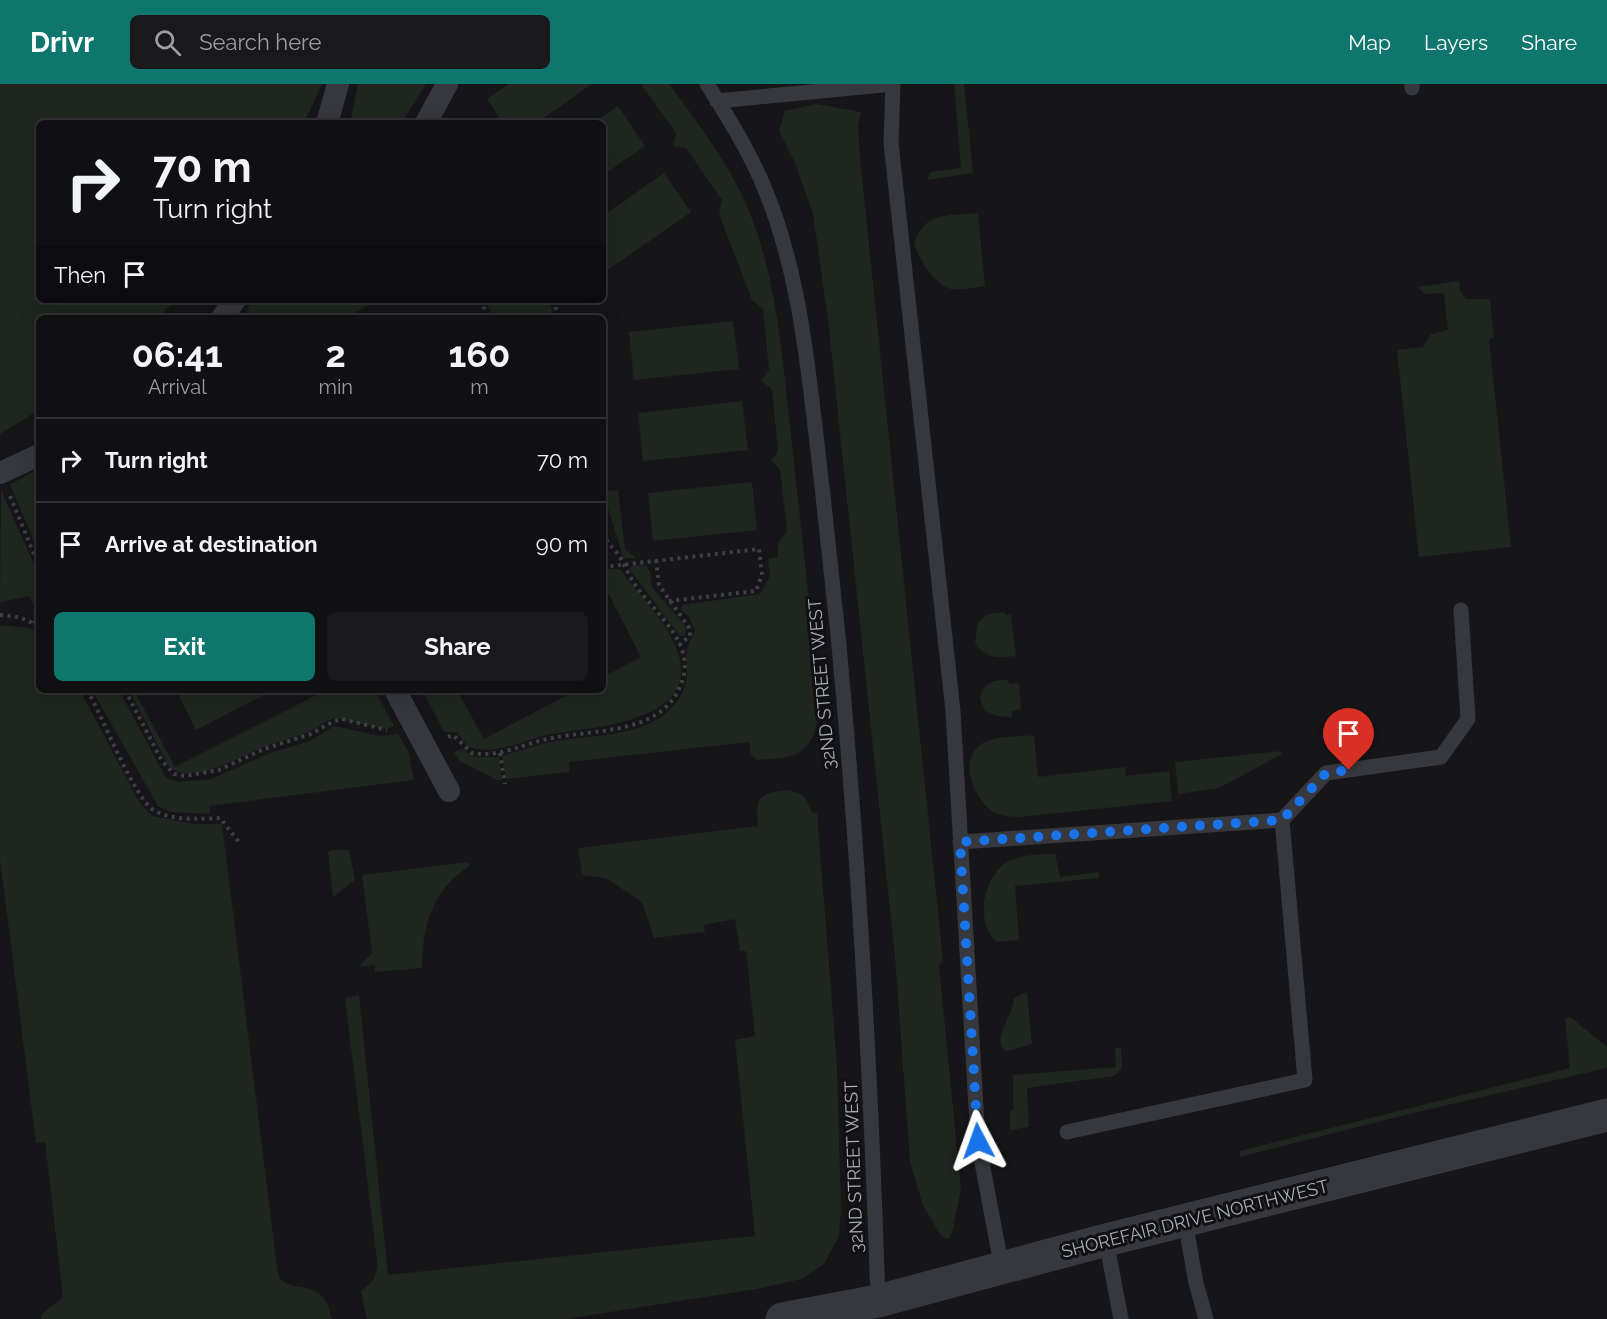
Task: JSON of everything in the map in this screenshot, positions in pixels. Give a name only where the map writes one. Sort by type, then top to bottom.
[{"type":"street","points":[[328,120],[338,84]]},
{"type":"street","points":[[428,120],[447,84]]},
{"type":"street","points":[[0,473],[36,456]]},
{"type":"street","points":[[397,693],[449,791]]},
{"type":"street","name":"SHOREFAIR DRIVE NORTHWEST","points":[[782,1319],[878,1301],[1106,1240],[1607,1115]]},
{"type":"lane","name":"32ND STREET WEST","points":[[707,84],[748,153],[764,188],[787,256],[803,327],[826,519],[851,778],[870,1054],[878,1301]]},
{"type":"lane","points":[[717,101],[893,84],[891,143],[952,711],[978,1141],[1002,1269]]},
{"type":"lane","points":[[960,842],[1282,820],[1326,773],[1441,757],[1468,719],[1461,610]]},
{"type":"lane","points":[[1067,1132],[1305,1080],[1282,820]]},
{"type":"lane","points":[[1185,1221],[1196,1283],[1206,1319]]},
{"type":"lane","points":[[1106,1240],[1121,1319]]},
{"type":"path","points":[[0,473],[36,559]]},
{"type":"path","points":[[426,749],[453,735],[472,753],[500,753],[552,738],[616,729],[658,712],[678,693],[685,666],[680,644],[621,564],[616,551],[606,541]]},
{"type":"path","points":[[606,566],[759,549],[762,575],[756,591],[669,601]]},
{"type":"path","points":[[656,560],[659,585],[669,601],[687,621],[690,629],[690,636],[680,644]]},
{"type":"path","points":[[0,615],[22,618],[36,626]]},
{"type":"path","points":[[88,693],[112,744],[142,798],[153,810],[181,817],[220,818],[239,842]]},
{"type":"path","points":[[127,693],[162,761],[174,774],[185,776],[219,770],[264,749],[311,734],[334,721],[342,720],[381,731],[390,730],[411,720]]},
{"type":"path","points":[[500,753],[506,784]]},
{"type":"shaded area","points":[[0,84],[322,84],[305,120],[36,120],[36,303],[173,303],[160,315],[36,315],[36,412],[0,434]]},
{"type":"shaded area","points":[[358,84],[426,84],[403,120],[351,120]]},
{"type":"shaded area","points":[[509,84],[592,84],[541,120],[501,120],[487,99]]},
{"type":"shaded area","points":[[641,84],[669,84],[702,130],[723,161],[741,194],[759,238],[767,266],[778,322],[785,378],[819,693],[816,729],[808,745],[802,751],[786,757],[757,760],[751,755],[749,742],[569,762],[569,772],[506,779],[502,756],[549,742],[627,731],[660,718],[673,706],[683,691],[687,676],[688,645],[695,630],[689,617],[681,610],[682,605],[760,594],[770,576],[768,559],[778,557],[778,543],[787,531],[780,469],[771,461],[778,451],[772,389],[761,381],[769,370],[763,309],[752,300],[719,214],[722,200],[686,148],[673,146],[676,133]]},
{"type":"shaded area","points":[[954,84],[964,84],[973,173],[927,180],[930,172],[961,168]]},
{"type":"shaded area","points":[[816,104],[861,112],[858,126],[860,158],[943,960],[939,966],[961,1190],[952,1232],[950,1238],[946,1239],[940,1234],[923,1205],[910,1162],[895,957],[829,328],[813,213],[795,163],[779,131],[785,111]]},
{"type":"shaded area","points":[[618,106],[645,146],[606,173],[606,120],[598,120]]},
{"type":"shaded area","points":[[664,173],[691,212],[606,271],[606,214]]},
{"type":"shaded area","points":[[978,213],[985,286],[951,289],[933,277],[914,244],[918,233],[931,220],[948,215]]},
{"type":"shaded area","points":[[1459,281],[1460,290],[1466,299],[1490,299],[1494,338],[1489,339],[1511,547],[1419,557],[1397,350],[1423,347],[1431,334],[1448,330],[1444,293],[1425,294],[1418,287]]},
{"type":"shaded area","points":[[250,303],[373,303],[350,315],[246,315]]},
{"type":"shaded area","points":[[486,303],[549,303],[554,315],[492,315]]},
{"type":"shaded area","points":[[733,321],[739,369],[634,380],[629,332]]},
{"type":"shaded area","points":[[742,401],[748,450],[643,461],[638,413]]},
{"type":"shaded area","points":[[36,470],[36,546],[10,485]]},
{"type":"shaded area","points":[[752,482],[757,530],[653,541],[648,493]]},
{"type":"shaded area","points":[[1,490],[36,568],[36,610],[29,596],[0,602]]},
{"type":"shaded area","points":[[618,490],[625,549],[636,558],[623,558],[606,501],[606,491]]},
{"type":"shaded area","points":[[645,565],[650,571],[652,587],[686,627],[685,636],[680,636],[630,570],[632,566]]},
{"type":"shaded area","points":[[606,569],[620,569],[656,614],[674,643],[681,668],[677,688],[665,703],[646,714],[624,722],[546,735],[491,750],[468,747],[457,732],[444,732],[424,693],[459,693],[484,739],[571,693],[606,693],[606,675],[641,657],[606,589]]},
{"type":"shaded area","points":[[1005,612],[1005,615],[1011,615],[1016,656],[992,656],[983,652],[975,642],[978,622],[988,614]]},
{"type":"shaded area","points":[[0,625],[31,628],[36,634],[36,693],[82,693],[139,802],[152,816],[194,824],[222,824],[278,1275],[284,1282],[314,1290],[322,1296],[328,1305],[332,1319],[41,1319],[41,1315],[63,1297],[45,1142],[36,1143],[0,859]]},
{"type":"shaded area","points":[[1008,680],[1009,684],[1019,683],[1021,709],[1012,711],[1012,717],[997,716],[985,711],[980,699],[986,686],[993,682]]},
{"type":"shaded area","points":[[94,693],[121,693],[166,778],[179,782],[211,779],[270,753],[310,741],[334,726],[380,736],[398,734],[408,751],[414,780],[209,806],[210,814],[170,812],[158,806]]},
{"type":"shaded area","points":[[131,693],[136,693],[175,767],[320,693],[377,693],[394,726],[383,729],[335,718],[306,733],[266,746],[202,772],[177,771],[168,765]]},
{"type":"shaded area","points":[[178,693],[268,693],[196,730]]},
{"type":"shaded area","points":[[1034,735],[1038,777],[1125,767],[1126,776],[1169,771],[1172,801],[1020,817],[1004,816],[992,811],[977,794],[970,776],[969,767],[975,750],[988,740]]},
{"type":"shaded area","points":[[462,749],[475,757],[499,757],[502,780],[497,780],[460,761],[454,752]]},
{"type":"shaded area","points":[[1281,751],[1282,754],[1219,788],[1178,794],[1175,762]]},
{"type":"shaded area","points":[[788,790],[803,795],[813,813],[817,813],[837,1066],[841,1209],[839,1236],[824,1264],[802,1279],[756,1289],[566,1319],[367,1319],[361,1291],[374,1278],[377,1260],[345,998],[359,995],[388,1275],[755,1236],[735,1040],[755,1036],[746,951],[740,951],[735,919],[704,925],[705,932],[654,938],[642,902],[606,878],[582,875],[578,848],[758,826],[757,808],[761,798],[771,793]]},
{"type":"shaded area","points":[[349,850],[355,880],[333,897],[328,852]]},
{"type":"shaded area","points":[[1055,854],[1060,877],[1099,872],[1099,878],[1015,886],[1019,940],[997,942],[985,923],[984,912],[984,900],[992,878],[1011,860]]},
{"type":"shaded area","points":[[467,862],[470,866],[447,885],[432,910],[424,937],[422,968],[375,972],[375,965],[359,967],[372,953],[362,875]]},
{"type":"shaded area","points":[[1027,992],[1032,1044],[1007,1051],[1000,1043],[1002,1031],[1014,998]]},
{"type":"shaded area","points":[[1570,1017],[1607,1047],[1607,1068],[1405,1115],[1240,1157],[1239,1151],[1570,1068],[1565,1019]]},
{"type":"shaded area","points":[[1121,1047],[1122,1068],[1114,1076],[1027,1088],[1029,1127],[1010,1130],[1010,1111],[1013,1109],[1013,1075],[1116,1067],[1115,1048]]},
{"type":"route","points":[[978,1141],[960,842],[1282,820],[1326,773],[1349,770]]}]
